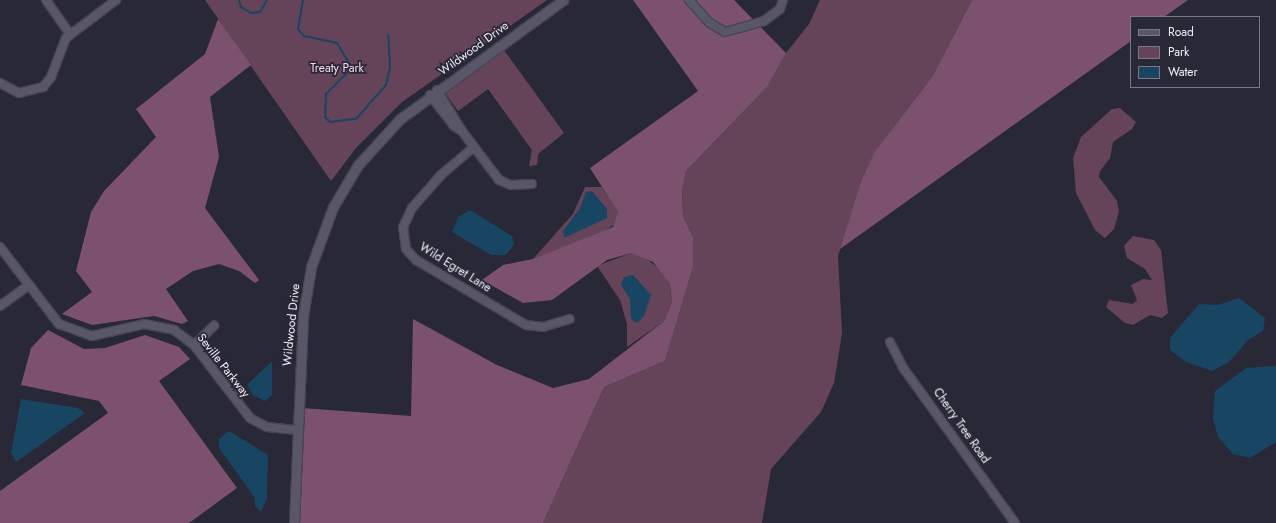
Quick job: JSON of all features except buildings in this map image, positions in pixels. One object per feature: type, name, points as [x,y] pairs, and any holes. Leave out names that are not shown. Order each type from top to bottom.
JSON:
[{"type":"street","points":[[46,0],[70,34]]},
{"type":"street","points":[[0,83],[19,93],[43,87],[51,77],[60,47],[70,34],[116,0]]},
{"type":"street","name":"Wildwood Drive","points":[[294,523],[302,316],[323,228],[345,186],[374,145],[433,93],[563,0]]},
{"type":"street","points":[[690,0],[710,23],[725,32],[764,21],[780,9],[783,0]]},
{"type":"street","points":[[433,93],[502,182],[532,184]]},
{"type":"street","name":"Wild Egret Lane","points":[[474,147],[441,175],[412,208],[402,227],[406,249],[416,260],[526,325],[543,328],[570,319]]},
{"type":"street","name":"Seville Parkway","points":[[0,247],[54,320],[77,333],[99,336],[151,324],[174,330],[194,345],[250,418],[267,427],[297,430]]},
{"type":"street","points":[[0,306],[28,286]]},
{"type":"street","points":[[194,345],[214,326]]},
{"type":"street","name":"Cherry Tree Road","points":[[890,342],[904,369],[1015,523]]},
{"type":"green space","name":"Treaty Park","points":[[205,0],[547,0],[402,102],[356,148],[331,181]]},
{"type":"green space","points":[[820,0],[972,0],[932,77],[875,151],[849,221],[838,256],[842,333],[834,383],[821,412],[771,469],[762,523],[543,523],[604,387],[665,361],[693,267],[693,237],[683,216],[682,190],[686,171],[768,86],[786,53],[809,24]]},
{"type":"green space","points":[[504,50],[564,133],[538,154],[537,165],[529,166],[532,150],[488,89],[458,111],[445,93]]},
{"type":"green space","points":[[1120,108],[1136,122],[1132,129],[1113,142],[1110,158],[1100,171],[1099,177],[1117,201],[1119,211],[1114,229],[1105,238],[1095,230],[1076,193],[1073,158],[1081,137],[1112,109]]},
{"type":"green space","points":[[585,187],[602,187],[618,212],[617,223],[591,239],[533,259],[573,214]]},
{"type":"green space","points":[[1133,236],[1154,240],[1161,250],[1168,313],[1162,318],[1150,315],[1133,325],[1125,323],[1106,307],[1109,300],[1133,304],[1137,300],[1131,285],[1143,279],[1152,280],[1145,269],[1127,258],[1124,246]]},
{"type":"green space","points":[[631,253],[643,256],[663,272],[670,284],[672,302],[664,321],[627,347],[627,324],[620,300],[597,266]]},
{"type":"shaded area","points":[[633,0],[734,0],[786,53],[768,86],[686,171],[682,190],[683,216],[693,237],[693,267],[665,361],[604,387],[543,523],[297,523],[302,408],[411,416],[413,319],[497,365],[553,388],[589,379],[664,321],[672,302],[670,284],[653,262],[631,253],[607,260],[552,300],[523,303],[482,280],[503,265],[533,259],[613,227],[618,212],[590,168],[698,91]]},
{"type":"shaded area","points":[[972,0],[1188,0],[1165,16],[1130,16],[1130,42],[840,249],[861,182],[875,151],[932,77]]},
{"type":"shaded area","points":[[218,19],[251,65],[210,97],[219,157],[205,208],[259,280],[255,283],[239,271],[219,264],[193,271],[166,289],[188,321],[182,324],[154,316],[92,325],[62,314],[92,292],[76,271],[91,212],[104,191],[156,137],[136,109],[205,54]]},
{"type":"shaded area","points":[[48,330],[84,349],[105,348],[145,335],[179,347],[190,359],[159,381],[237,488],[189,523],[0,523],[0,491],[108,413],[99,401],[21,385],[31,348]]},
{"type":"water","points":[[592,191],[607,209],[607,218],[564,238],[563,231],[580,208],[586,192]]},
{"type":"water","points":[[470,210],[512,236],[514,244],[506,255],[491,255],[452,232],[458,217]]},
{"type":"water","points":[[633,275],[651,295],[644,316],[637,323],[631,319],[630,299],[621,285],[624,277]]},
{"type":"water","points":[[1239,298],[1265,318],[1263,331],[1248,340],[1229,362],[1212,371],[1186,362],[1170,350],[1170,338],[1199,304],[1218,305]]},
{"type":"water","points":[[272,361],[272,395],[265,401],[253,395],[247,385]]},
{"type":"water","points":[[1276,366],[1276,442],[1250,458],[1233,454],[1218,437],[1213,419],[1215,391],[1246,368]]},
{"type":"water","points":[[21,399],[78,408],[85,413],[16,462],[11,453]]},
{"type":"water","points":[[229,431],[268,455],[267,499],[261,512],[255,506],[255,498],[219,448],[219,439]]},
{"type":"waterway","points":[[239,0],[241,7],[251,13],[260,12],[267,0]]},
{"type":"waterway","points":[[303,0],[298,29],[304,36],[337,43],[350,65],[349,71],[326,94],[325,117],[330,122],[356,119],[386,85],[390,68],[388,35]]}]
